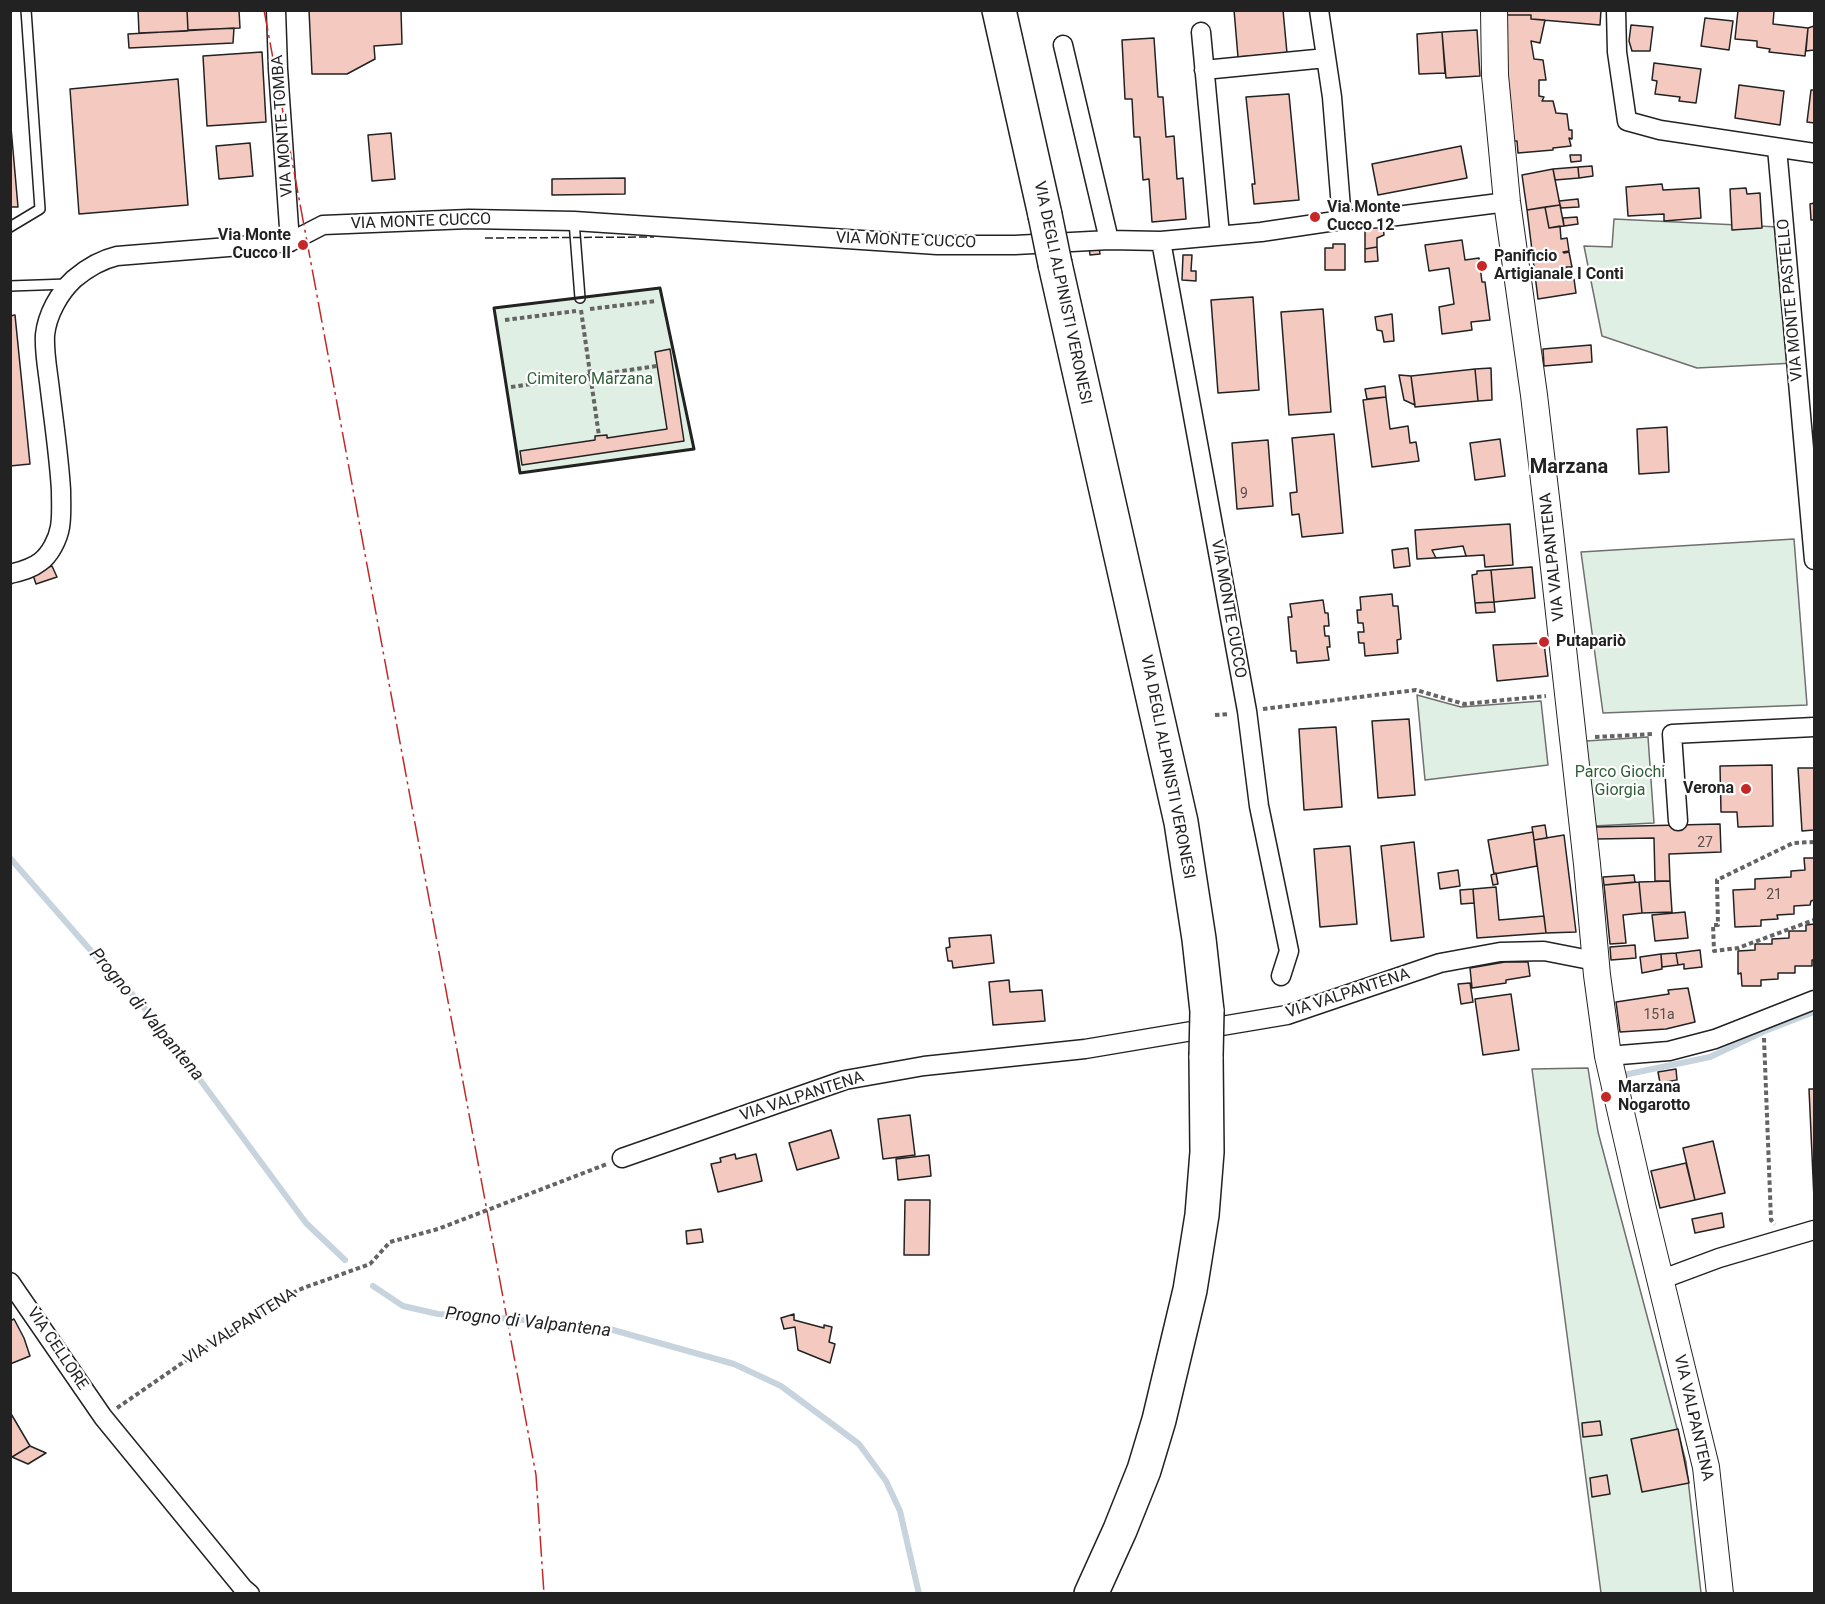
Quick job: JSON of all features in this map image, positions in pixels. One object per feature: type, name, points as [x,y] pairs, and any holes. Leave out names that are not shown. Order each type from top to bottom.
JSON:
[{"type":"highway","name":"VIA DEGLI ALPINISTI VERONESI","points":[[999,10],[1054,264],[1181,822],[1199,939],[1207,1011],[1207,1152],[1202,1215],[1190,1290],[1172,1370],[1144,1470],[1091,1593]]},
{"type":"street","name":"VIA MONTE TOMBA","points":[[276,10],[290,242]]},
{"type":"street","points":[[1319,10],[1332,97],[1341,220]]},
{"type":"street","name":"VIA VALPANTENA","points":[[1494,10],[1495,75],[1507,201],[1535,407],[1587,864],[1595,961],[1608,1056],[1660,1280],[1707,1467],[1720,1593]]},
{"type":"street","points":[[1616,10],[1617,52],[1627,121],[1660,130],[1815,153]]},
{"type":"street","points":[[1201,32],[1220,235]]},
{"type":"street","points":[[1063,45],[1109,240]]},
{"type":"street","points":[[1204,70],[1326,58]]},
{"type":"street","name":"VIA MONTE PASTELLO","points":[[1777,148],[1815,560]]},
{"type":"street","name":"VIA MONTE CUCCO","points":[[10,574],[31,568],[42,561],[60,530],[62,515],[60,477],[45,335],[49,320],[68,284],[87,268],[106,258],[290,242],[323,225],[469,219],[574,221],[937,245],[1015,245],[1109,240],[1161,241],[1261,232],[1341,220],[1380,218],[1507,201]]},
{"type":"street","name":"VIA MONTE CUCCO","points":[[1161,241],[1247,711],[1258,806],[1289,951],[1281,976]]},
{"type":"street","points":[[1678,821],[1672,734],[1815,727]]},
{"type":"street","name":"VIA VALPANTENA","points":[[622,1158],[845,1080],[924,1065],[1085,1049],[1287,1016],[1440,963],[1500,952],[1544,951],[1595,961]]},
{"type":"street","points":[[1608,1056],[1669,1051],[1715,1039],[1815,1000]]},
{"type":"street","points":[[1660,1280],[1719,1258],[1815,1230]]},
{"type":"street","name":"VIA CELLORE","points":[[10,1282],[103,1417],[243,1588],[250,1593]]},
{"type":"lane","points":[[10,227],[40,209],[26,10]]},
{"type":"lane","points":[[574,221],[580,298]]},
{"type":"lane","points":[[10,286],[68,284]]},
{"type":"path","points":[[580,298],[599,436]]},
{"type":"path","points":[[511,387],[657,366]]},
{"type":"path","points":[[1215,715],[1416,690],[1464,704],[1568,694]]},
{"type":"path","points":[[1573,738],[1672,734]]},
{"type":"path","points":[[1815,842],[1793,843],[1717,880],[1718,925],[1713,925],[1714,951],[1738,948],[1815,920]]},
{"type":"path","points":[[1767,1036],[1764,1038],[1772,1220],[1779,1229],[1781,1239]]},
{"type":"path","name":"VIA VALPANTENA","points":[[103,1417],[130,1401],[194,1355],[298,1290],[370,1264],[390,1242],[438,1229],[622,1158]]},
{"type":"green space","points":[[1614,219],[1779,227],[1795,363],[1697,368],[1602,336],[1584,246],[1612,247]]},
{"type":"green space","name":"Cimitero Marzana","points":[[660,288],[694,449],[520,473],[494,308]]},
{"type":"green space","points":[[1794,539],[1807,705],[1603,713],[1581,552]]},
{"type":"green space","points":[[1417,695],[1461,707],[1541,701],[1548,765],[1425,780]]},
{"type":"green space","name":"Parco Giochi Giorgia","points":[[1648,737],[1654,823],[1593,826],[1586,741]]},
{"type":"green space","points":[[1588,1068],[1598,1132],[1686,1462],[1701,1593],[1601,1593],[1532,1069]]},
{"type":"building","points":[[138,10],[187,10],[188,31],[139,33]]},
{"type":"building","points":[[187,10],[239,10],[240,28],[188,30]]},
{"type":"building","points":[[309,10],[401,10],[402,44],[374,46],[375,59],[347,74],[312,74]]},
{"type":"building","points":[[1234,10],[1283,10],[1287,53],[1238,57]]},
{"type":"building","points":[[1507,10],[1601,10],[1600,25],[1531,19],[1531,15],[1507,15]]},
{"type":"building","points":[[1738,10],[1774,11],[1773,24],[1808,28],[1805,56],[1769,52],[1770,49],[1757,47],[1757,41],[1735,39]]},
{"type":"building","points":[[1505,15],[1531,15],[1531,19],[1545,20],[1540,43],[1531,41],[1534,59],[1543,60],[1546,80],[1539,80],[1539,96],[1544,97],[1542,101],[1553,101],[1556,113],[1567,114],[1569,130],[1572,130],[1572,139],[1569,138],[1571,146],[1518,153],[1517,141],[1514,141],[1506,59]]},
{"type":"building","points":[[1705,18],[1733,21],[1729,50],[1701,46]]},
{"type":"building","points":[[1631,25],[1653,27],[1650,51],[1632,51],[1629,41]]},
{"type":"building","points":[[1814,26],[1814,50],[1806,51],[1808,28]]},
{"type":"building","points":[[234,28],[233,43],[129,48],[128,34]]},
{"type":"building","points":[[1477,30],[1480,76],[1446,78],[1442,32]]},
{"type":"building","points":[[1442,32],[1445,73],[1419,74],[1417,34]]},
{"type":"building","points":[[1154,38],[1158,97],[1163,97],[1166,137],[1174,136],[1177,179],[1183,178],[1186,219],[1152,222],[1149,179],[1143,180],[1140,137],[1134,137],[1132,99],[1125,99],[1122,40]]},
{"type":"building","points":[[262,52],[266,122],[207,126],[203,56]]},
{"type":"building","points":[[1654,63],[1701,69],[1696,103],[1679,101],[1680,97],[1655,94],[1657,81],[1652,80]]},
{"type":"building","points":[[178,79],[188,205],[79,214],[70,89]]},
{"type":"building","points":[[1739,85],[1784,91],[1780,125],[1735,118]]},
{"type":"building","points":[[1811,90],[1814,90],[1814,123],[1807,122]]},
{"type":"building","points":[[1289,94],[1299,200],[1254,204],[1252,184],[1255,184],[1246,97]]},
{"type":"building","points":[[10,116],[18,207],[10,207]]},
{"type":"building","points":[[391,133],[395,179],[372,181],[368,135]]},
{"type":"building","points":[[250,143],[253,176],[219,179],[216,146]]},
{"type":"building","points":[[1461,146],[1467,178],[1378,195],[1372,164]]},
{"type":"building","points":[[1570,155],[1581,155],[1581,161],[1571,162]]},
{"type":"building","points":[[1592,166],[1593,176],[1579,178],[1578,167]]},
{"type":"building","points":[[1578,167],[1579,178],[1555,180],[1553,169]]},
{"type":"building","points":[[1553,169],[1560,205],[1527,210],[1522,175]]},
{"type":"building","points":[[625,178],[625,194],[552,195],[552,179]]},
{"type":"building","points":[[1662,184],[1663,190],[1699,188],[1701,218],[1664,221],[1664,214],[1628,216],[1626,187]]},
{"type":"building","points":[[1746,188],[1747,194],[1760,193],[1762,228],[1732,230],[1730,189]]},
{"type":"building","points":[[1578,199],[1579,207],[1561,208],[1559,201]]},
{"type":"building","points":[[1814,203],[1814,220],[1811,220],[1810,204]]},
{"type":"building","points":[[1560,205],[1564,226],[1549,228],[1545,207]]},
{"type":"building","points":[[1545,207],[1549,228],[1560,226],[1561,239],[1567,238],[1569,251],[1563,252],[1569,252],[1572,267],[1566,267],[1567,280],[1574,279],[1576,293],[1538,299],[1527,210]]},
{"type":"building","points":[[1577,217],[1578,224],[1564,226],[1563,218]]},
{"type":"building","points":[[1383,226],[1384,235],[1377,238],[1377,247],[1365,249],[1365,229]]},
{"type":"building","points":[[1462,240],[1465,260],[1479,258],[1490,320],[1471,322],[1472,330],[1442,334],[1439,307],[1454,304],[1449,268],[1429,271],[1425,245]]},
{"type":"building","points":[[1333,244],[1345,244],[1345,270],[1325,270],[1325,248],[1333,248]]},
{"type":"building","points":[[1089,247],[1099,247],[1100,254],[1090,255]]},
{"type":"building","points":[[1377,247],[1378,261],[1365,262],[1365,249]]},
{"type":"building","points":[[1183,255],[1192,255],[1191,271],[1196,271],[1196,281],[1182,280]]},
{"type":"building","points":[[1253,297],[1259,390],[1218,393],[1211,300]]},
{"type":"building","points":[[1323,309],[1331,412],[1289,415],[1281,312]]},
{"type":"building","points":[[1392,314],[1394,341],[1384,342],[1382,331],[1377,330],[1375,317]]},
{"type":"building","points":[[15,315],[30,464],[10,466],[10,316]]},
{"type":"building","points":[[1591,345],[1592,362],[1544,366],[1543,349]]},
{"type":"building","points":[[670,349],[684,441],[522,465],[520,451],[595,440],[595,436],[607,435],[607,438],[667,429],[655,352]]},
{"type":"building","points":[[1491,368],[1492,400],[1478,401],[1475,369]]},
{"type":"building","points":[[1475,369],[1478,401],[1415,407],[1411,376]]},
{"type":"building","points":[[1399,375],[1411,376],[1415,405],[1404,400]]},
{"type":"building","points":[[1385,386],[1386,397],[1367,399],[1365,389]]},
{"type":"building","points":[[1386,397],[1390,429],[1408,426],[1410,443],[1416,442],[1419,461],[1372,467],[1363,400]]},
{"type":"building","points":[[1667,427],[1669,472],[1639,474],[1637,429]]},
{"type":"building","points":[[1334,434],[1343,533],[1302,537],[1299,514],[1292,515],[1290,493],[1297,492],[1292,438]]},
{"type":"building","points":[[1500,439],[1505,476],[1475,480],[1470,443]]},
{"type":"building","points":[[1268,440],[1273,506],[1237,509],[1232,443]]},
{"type":"building","points":[[1510,524],[1513,565],[1485,567],[1484,555],[1417,559],[1415,530]]},
{"type":"building","points":[[1463,546],[1466,556],[1436,558],[1432,550]]},
{"type":"building","points":[[1408,548],[1410,566],[1394,568],[1392,550]]},
{"type":"building","points":[[52,566],[57,577],[36,584],[32,572]]},
{"type":"building","points":[[1532,567],[1535,598],[1494,602],[1491,570]]},
{"type":"building","points":[[1491,570],[1494,602],[1475,603],[1472,575],[1477,574],[1477,571]]},
{"type":"building","points":[[1392,594],[1393,606],[1398,606],[1401,639],[1397,640],[1398,653],[1365,656],[1364,643],[1359,643],[1358,632],[1364,632],[1363,623],[1358,623],[1357,610],[1361,610],[1360,597]]},
{"type":"building","points":[[1323,600],[1325,613],[1328,613],[1329,626],[1324,626],[1325,636],[1329,636],[1330,647],[1327,647],[1329,660],[1297,663],[1296,651],[1291,651],[1288,617],[1292,617],[1290,604]]},
{"type":"building","points":[[1494,602],[1495,612],[1476,613],[1475,603]]},
{"type":"building","points":[[1544,643],[1548,676],[1497,681],[1493,645]]},
{"type":"building","points":[[1409,719],[1415,795],[1378,798],[1372,721]]},
{"type":"building","points":[[1336,727],[1342,807],[1304,810],[1299,729]]},
{"type":"building","name":"Verona","points":[[1772,765],[1773,826],[1738,827],[1737,812],[1721,812],[1720,766]]},
{"type":"building","points":[[1798,768],[1814,768],[1814,830],[1802,831]]},
{"type":"building","points":[[1720,824],[1721,852],[1669,854],[1670,881],[1655,881],[1654,838],[1597,839],[1595,827]]},
{"type":"building","points":[[1545,825],[1547,838],[1534,840],[1532,827]]},
{"type":"building","points":[[1533,832],[1537,866],[1494,874],[1488,840]]},
{"type":"building","points":[[1564,835],[1576,932],[1546,933],[1534,840]]},
{"type":"building","points":[[1414,842],[1424,937],[1391,941],[1381,846]]},
{"type":"building","points":[[1350,846],[1357,924],[1320,927],[1314,849]]},
{"type":"building","points":[[1804,858],[1814,858],[1814,900],[1810,905],[1794,906],[1794,914],[1777,915],[1778,919],[1761,920],[1761,926],[1735,927],[1733,890],[1755,889],[1755,879],[1791,877],[1791,871],[1805,870]]},
{"type":"building","points":[[1458,870],[1460,886],[1440,889],[1438,873]]},
{"type":"building","points":[[1496,873],[1498,884],[1493,885],[1491,875]]},
{"type":"building","points":[[1634,875],[1635,882],[1604,885],[1603,877]]},
{"type":"building","points":[[1670,881],[1672,912],[1642,913],[1639,882]]},
{"type":"building","points":[[1639,882],[1642,913],[1623,915],[1626,943],[1610,944],[1604,885]]},
{"type":"building","points":[[1496,887],[1499,920],[1544,916],[1546,933],[1477,938],[1473,889]]},
{"type":"building","points":[[1473,889],[1474,903],[1461,904],[1460,890]]},
{"type":"building","points":[[1685,912],[1688,938],[1655,941],[1652,915]]},
{"type":"building","points":[[1814,924],[1812,966],[1795,966],[1795,973],[1778,973],[1778,979],[1761,980],[1761,986],[1742,986],[1741,973],[1738,974],[1738,951],[1755,950],[1755,944],[1772,944],[1772,939],[1789,938],[1789,931],[1806,931],[1806,925]]},
{"type":"building","points":[[991,935],[994,963],[953,968],[952,961],[948,961],[946,948],[950,947],[949,938]]},
{"type":"building","points":[[1635,945],[1636,958],[1611,960],[1610,947]]},
{"type":"building","points":[[1700,950],[1702,967],[1684,969],[1684,964],[1678,965],[1676,953]]},
{"type":"building","points":[[1676,953],[1678,965],[1662,967],[1661,954]]},
{"type":"building","points":[[1661,954],[1662,969],[1642,973],[1640,957]]},
{"type":"building","points":[[1505,962],[1528,962],[1530,976],[1506,980],[1506,983],[1472,988],[1470,968]]},
{"type":"building","points":[[1009,980],[1010,992],[1042,990],[1045,1021],[993,1025],[989,982]]},
{"type":"building","points":[[1470,983],[1473,1002],[1461,1004],[1458,984]]},
{"type":"building","points":[[1688,988],[1695,1022],[1666,1029],[1620,1032],[1616,1002],[1669,994],[1668,990]]},
{"type":"building","points":[[1511,994],[1519,1050],[1483,1055],[1475,999]]},
{"type":"building","points":[[1676,1069],[1677,1080],[1660,1083],[1658,1072]]},
{"type":"building","points":[[1809,1089],[1814,1089],[1814,1199]]},
{"type":"building","points":[[910,1115],[915,1155],[883,1159],[878,1119]]},
{"type":"building","points":[[831,1130],[839,1158],[797,1170],[789,1143]]},
{"type":"building","points":[[1713,1141],[1725,1193],[1695,1200],[1683,1148]]},
{"type":"building","points":[[735,1154],[736,1159],[756,1154],[762,1181],[718,1192],[711,1164],[721,1162],[720,1158]]},
{"type":"building","points":[[929,1155],[931,1176],[898,1180],[896,1159]]},
{"type":"building","points":[[1686,1163],[1695,1200],[1660,1208],[1651,1171]]},
{"type":"building","points":[[905,1200],[930,1200],[929,1255],[904,1255]]},
{"type":"building","points":[[1722,1213],[1724,1227],[1695,1233],[1692,1219]]},
{"type":"building","points":[[701,1229],[703,1242],[687,1244],[686,1231]]},
{"type":"building","points":[[794,1314],[794,1320],[824,1328],[824,1325],[832,1327],[829,1342],[835,1344],[830,1363],[798,1350],[795,1327],[784,1329],[781,1318]]},
{"type":"building","points":[[14,1319],[30,1356],[10,1364],[10,1321]]},
{"type":"building","points":[[10,1412],[30,1446],[12,1457],[10,1455]]},
{"type":"building","points":[[1600,1421],[1602,1435],[1583,1437],[1582,1423]]},
{"type":"building","points":[[1678,1429],[1689,1483],[1642,1492],[1631,1439]]},
{"type":"building","points":[[30,1446],[46,1453],[28,1464],[12,1457]]},
{"type":"building","points":[[1607,1475],[1610,1494],[1592,1497],[1590,1478]]},
{"type":"waterway","name":"Progno di Valpantena","points":[[10,858],[161,1027],[306,1223],[345,1260]]},
{"type":"waterway","points":[[1619,1076],[1710,1057],[1765,1031],[1814,1012]]},
{"type":"waterway","name":"Progno di Valpantena","points":[[373,1286],[403,1306],[438,1314],[606,1328],[734,1364],[781,1386],[859,1444],[886,1481],[900,1511],[919,1594]]},
{"type":"fence","points":[[485,238],[654,237]]},
{"type":"wall","points":[[660,288],[694,449],[520,473],[494,308],[660,288]]},
{"type":"power","points":[[264,10],[536,1475],[544,1594]]},
{"type":"place","name":"Via Monte Cucco 12","points":[[1315,217]]},
{"type":"place","name":"Via Monte Cucco II","points":[[303,245]]},
{"type":"place","name":"Panificio Artigianale I Conti","points":[[1482,266]]},
{"type":"place","name":"Putapariò","points":[[1544,642]]},
{"type":"place","name":"Verona","points":[[1746,789]]},
{"type":"place","name":"Marzana Nogarotto","points":[[1606,1097]]},
{"type":"district","name":"Marzana","points":[[1569,468]]}]
